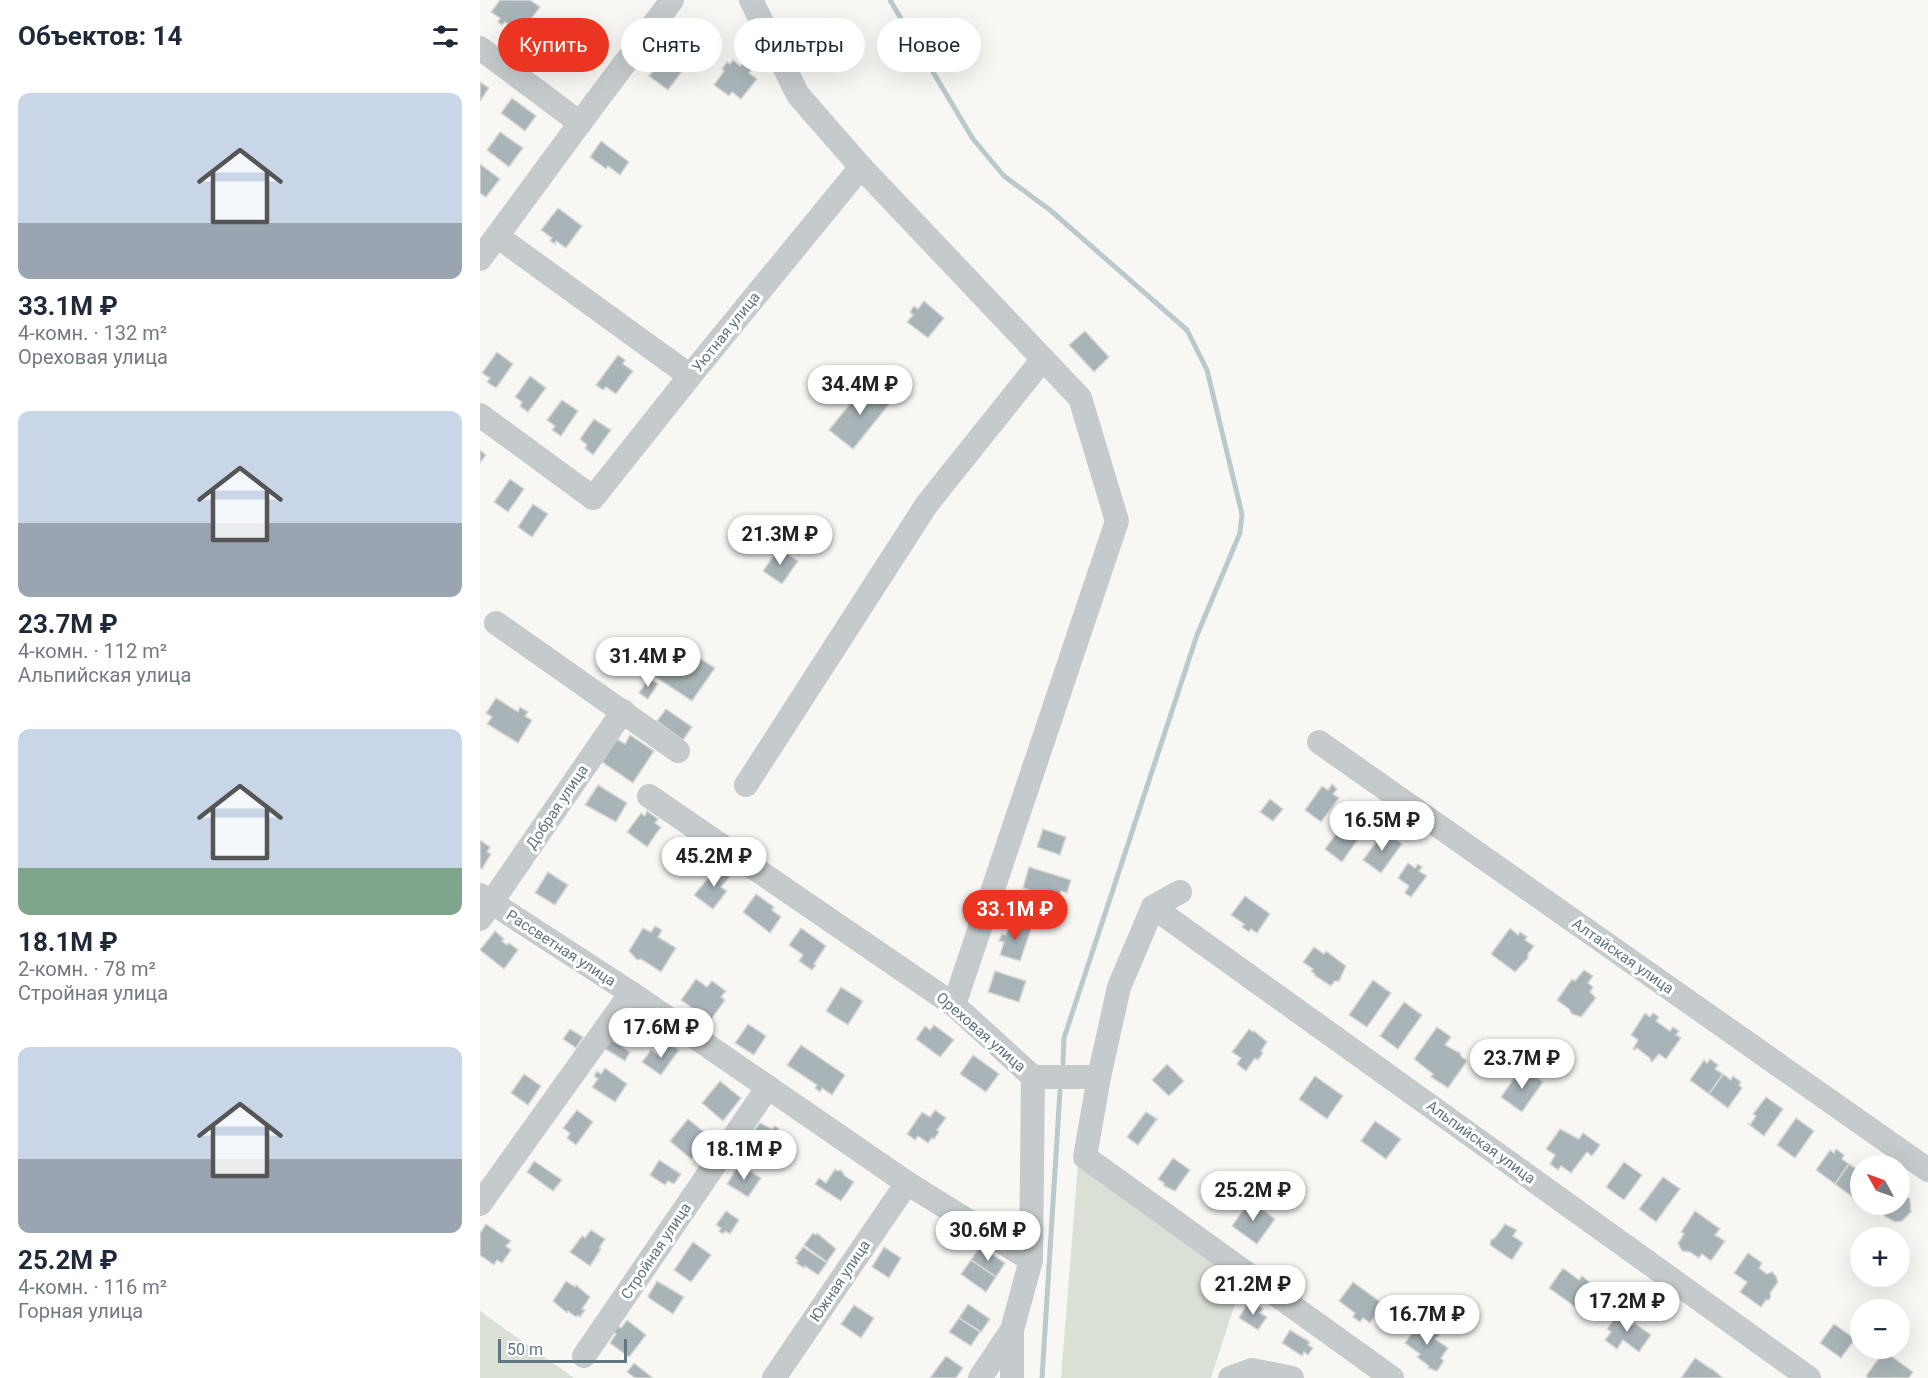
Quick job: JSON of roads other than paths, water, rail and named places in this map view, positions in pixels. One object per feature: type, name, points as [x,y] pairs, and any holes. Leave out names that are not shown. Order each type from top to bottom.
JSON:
[{"type":"street","points":[[480,259],[672,0]]},
{"type":"street","points":[[751,0],[798,95],[861,167],[1080,398],[1116,521],[954,1005]]},
{"type":"street","points":[[480,48],[580,123]]},
{"type":"street","name":"Уютная улица","points":[[480,415],[593,498],[861,167]]},
{"type":"street","points":[[497,236],[690,376]]},
{"type":"street","points":[[746,785],[927,504],[1043,359]]},
{"type":"street","points":[[496,623],[678,751]]},
{"type":"street","name":"Добрая улица","points":[[484,906],[623,711]]},
{"type":"street","name":"Алтайская улица","points":[[1319,742],[1928,1170]]},
{"type":"street","name":"Ореховая улица","points":[[649,796],[954,1005],[1033,1077],[1031,1260],[1012,1330],[1012,1378]]},
{"type":"street","points":[[1180,892],[1153,907],[1119,987],[1099,1077],[1085,1157],[1392,1378]]},
{"type":"street","name":"Рассветная улица","points":[[484,906],[631,993],[907,1183],[1031,1260]]},
{"type":"street","name":"Альпийская улица","points":[[1153,907],[1809,1378]]},
{"type":"street","points":[[480,1204],[631,993]]},
{"type":"street","points":[[1033,1077],[1099,1077]]},
{"type":"street","name":"Стройная улица","points":[[584,1356],[768,1087]]},
{"type":"street","name":"Южная улица","points":[[774,1378],[907,1183]]},
{"type":"street","points":[[980,1378],[1012,1330]]},
{"type":"street","points":[[1230,1378],[1252,1370],[1292,1378]]},
{"type":"waterway","points":[[890,0],[973,139],[1004,176],[1050,210],[1187,330],[1207,370],[1242,514],[1240,533],[1197,635],[1064,1038],[1063,1063]]},
{"type":"waterway","points":[[1042,1378],[1060,1091]]}]
